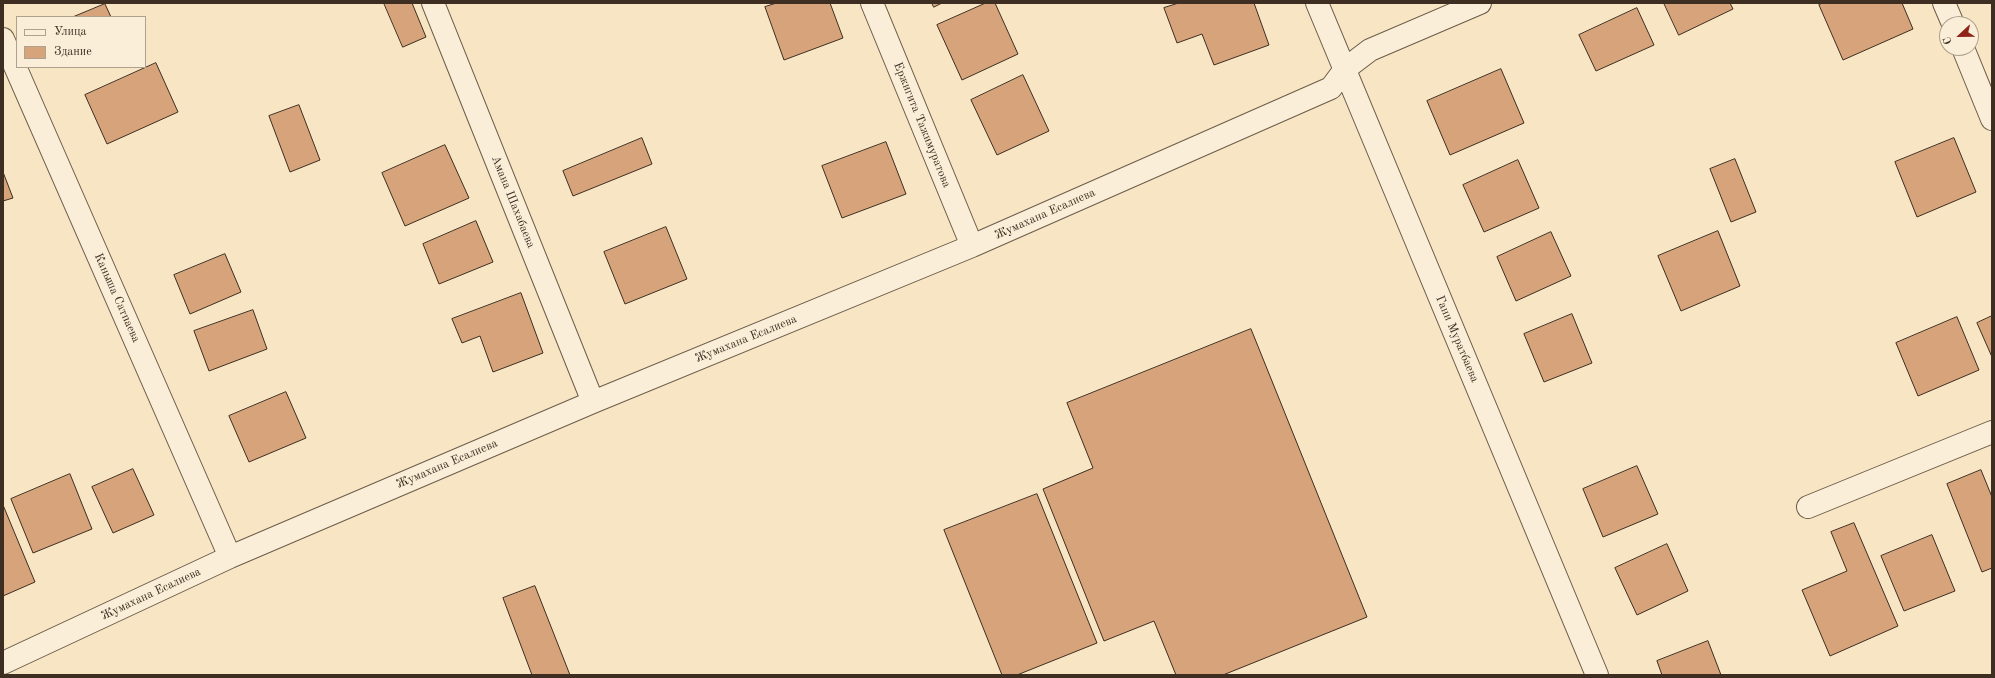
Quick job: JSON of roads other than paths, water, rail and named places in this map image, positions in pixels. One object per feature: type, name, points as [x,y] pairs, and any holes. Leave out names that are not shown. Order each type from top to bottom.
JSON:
[{"type":"street","name":"Амана Шахабаева","points":[[433,3],[593,402]]},
{"type":"street","name":"Ержигита Тажимуратова","points":[[872,3],[972,246]]},
{"type":"street","name":"Гани Муратбаева","points":[[1317,3],[1597,675]]},
{"type":"street","name":"Жумахана Есалиева","points":[[3,663],[230,557],[593,402],[972,246],[1331,88],[1345,69],[1370,50],[1480,3]]},
{"type":"street","points":[[1944,3],[1950,16]]},
{"type":"street","name":"Каныша Сатпаева","points":[[3,39],[230,557]]},
{"type":"street","points":[[1966,56],[1992,119]]},
{"type":"street","points":[[1808,507],[1992,432]]}]
